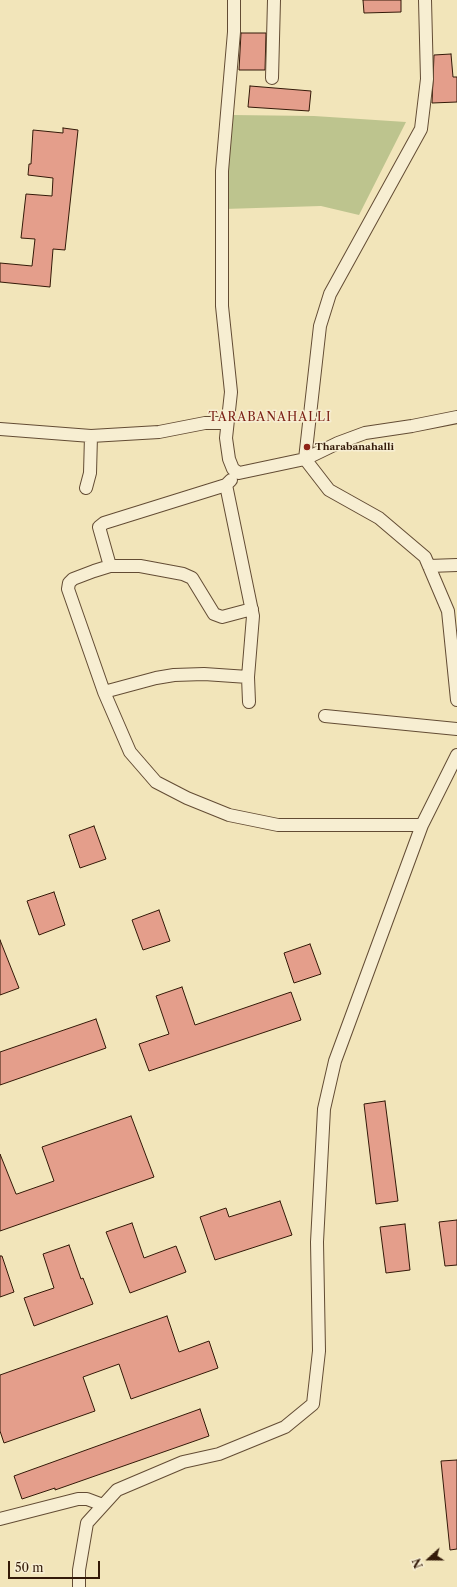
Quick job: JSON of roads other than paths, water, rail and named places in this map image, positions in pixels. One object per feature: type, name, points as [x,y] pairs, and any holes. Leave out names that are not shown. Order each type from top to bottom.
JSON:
[{"type":"street","points":[[234,0],[234,32],[222,171],[222,306],[230,392],[226,438],[229,459],[233,468],[239,473]]},
{"type":"street","points":[[272,78],[274,0]]},
{"type":"street","points":[[425,0],[428,79],[421,129],[330,294],[320,326],[305,460],[329,490],[379,518],[426,557],[448,611],[457,700]]},
{"type":"street","points":[[110,566],[99,527],[104,523],[226,485],[239,473],[305,460],[338,443],[365,433],[457,417]]},
{"type":"street","points":[[0,429],[91,436],[159,432],[205,423],[227,423]]},
{"type":"street","points":[[86,488],[90,467],[91,436]]},
{"type":"street","points":[[226,485],[253,616],[248,677],[249,702]]},
{"type":"street","points":[[429,566],[457,565]]},
{"type":"street","points":[[252,609],[222,617],[214,614],[192,578],[183,574],[140,566],[110,566],[79,576],[69,583],[68,589],[104,692],[130,752],[156,782],[187,798],[229,815],[278,825],[422,825]]},
{"type":"street","points":[[104,692],[156,678],[174,675],[204,674],[248,677]]},
{"type":"street","points":[[325,716],[457,729]]},
{"type":"street","points":[[79,1587],[79,1570],[87,1522],[117,1490],[183,1462],[219,1454],[285,1427],[313,1404],[319,1352],[317,1242],[324,1109],[335,1061],[422,825],[457,755]]},
{"type":"street","points":[[0,1520],[78,1499],[87,1499],[103,1505]]},
{"type":"place","name":"Tharabanahalli","points":[[307,447]]},
{"type":"district","name":"TARABANAHALLI","points":[[270,418]]}]
